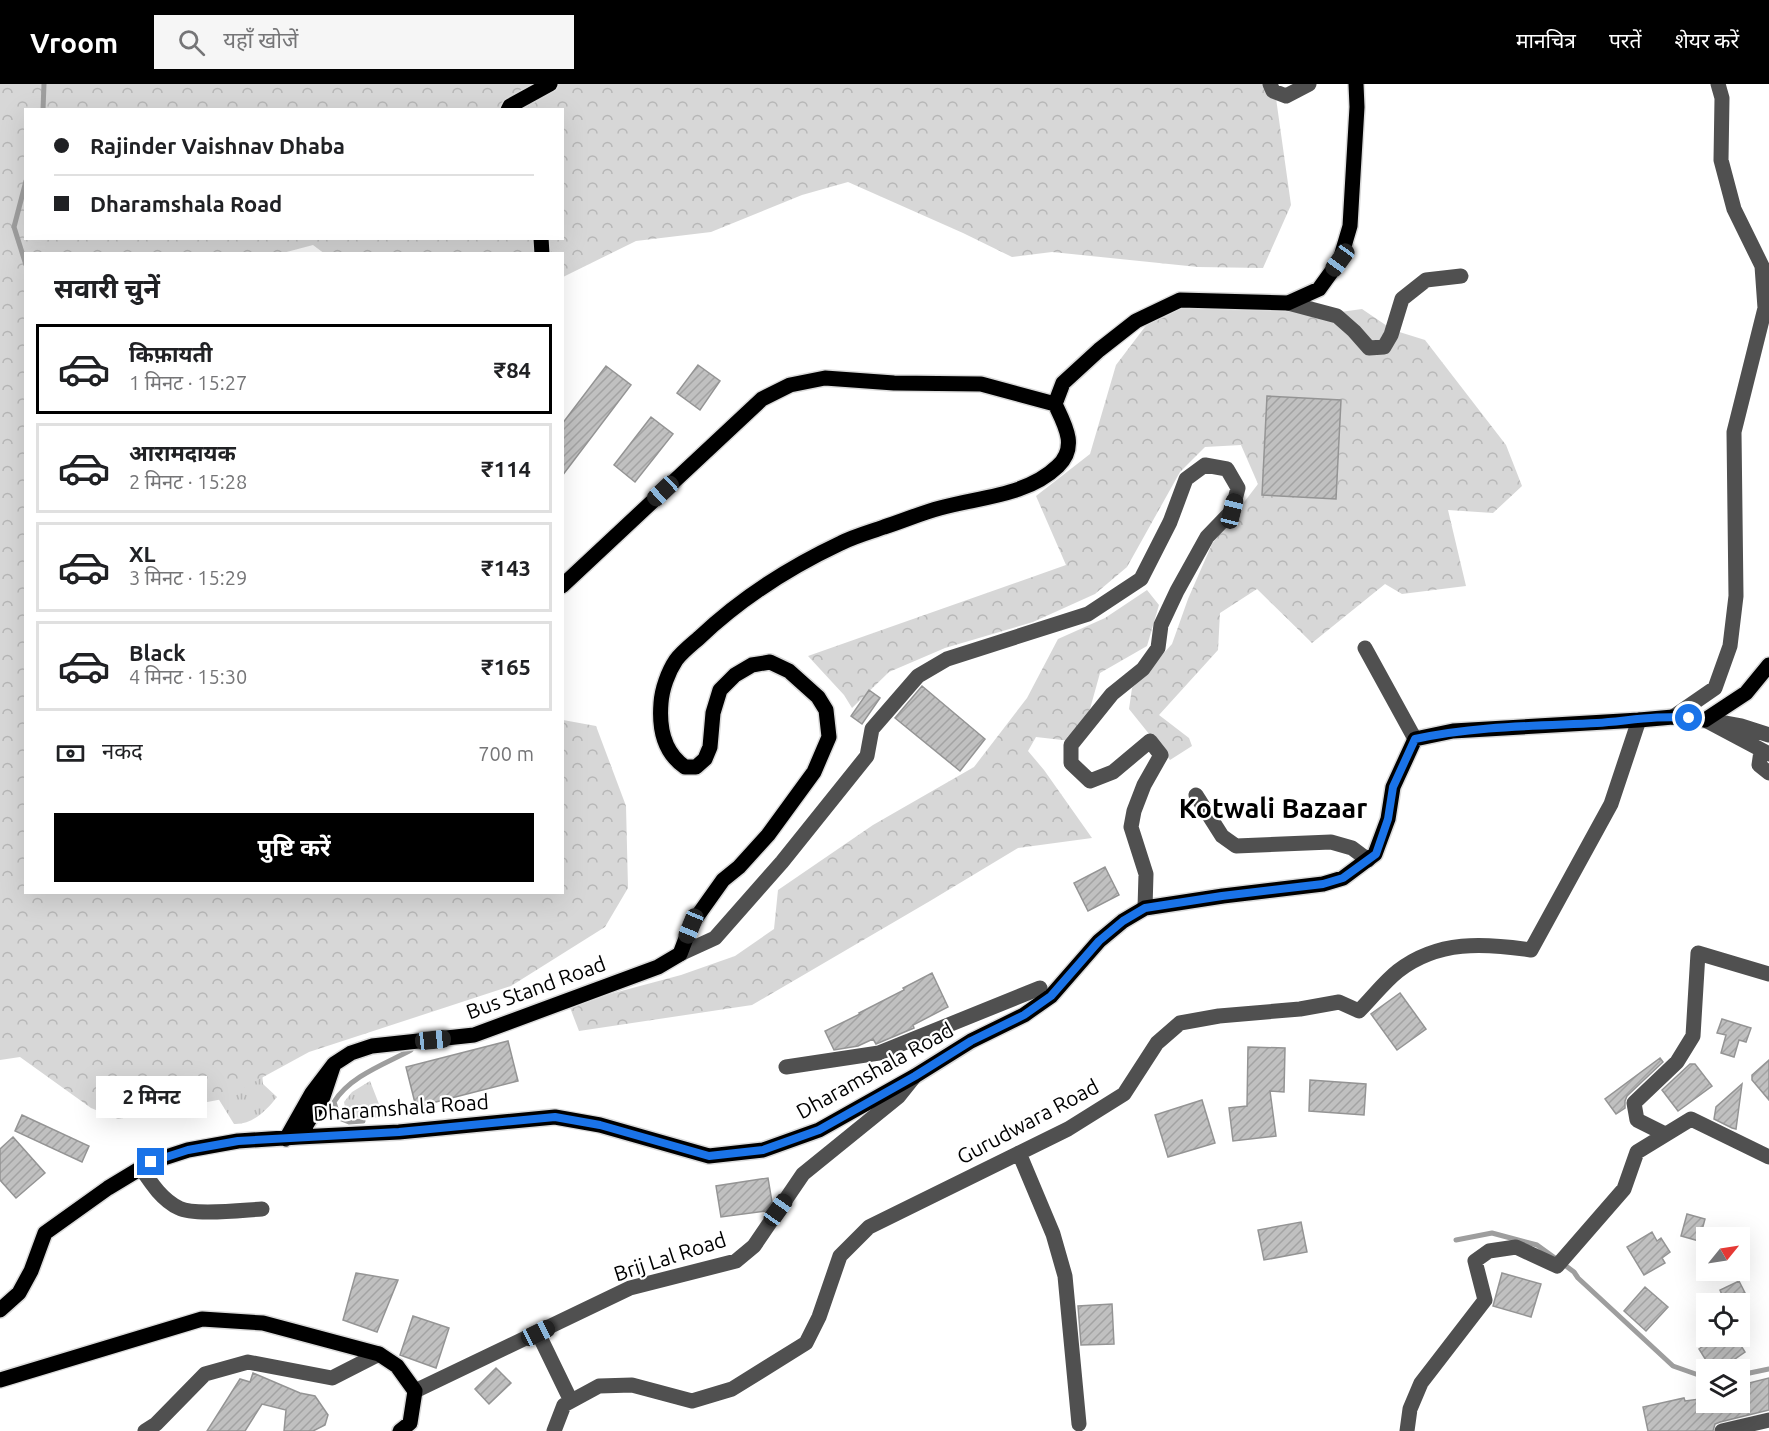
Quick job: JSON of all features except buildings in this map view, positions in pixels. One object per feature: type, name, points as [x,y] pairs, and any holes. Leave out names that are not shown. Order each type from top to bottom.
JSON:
[{"type":"main road","points":[[509,108],[550,84]]},
{"type":"main road","points":[[1055,404],[1064,383],[1099,350],[1136,321],[1180,300],[1288,303],[1319,289],[1340,260],[1350,226],[1357,107],[1356,84]]},
{"type":"main road","points":[[564,584],[754,406],[762,399],[790,385],[825,378],[894,383],[981,384],[1055,404],[1068,430],[1069,449],[1059,465],[1039,480],[1007,493],[940,508],[843,542],[761,587],[719,620],[676,659],[661,700],[660,722],[664,741],[670,754],[685,767],[696,767],[707,754],[712,736],[713,713],[720,690],[735,675],[762,662],[770,662],[789,671],[818,697],[826,710],[829,737],[814,772],[768,835],[739,867],[723,880],[691,926],[680,954]]},
{"type":"main road","points":[[1145,908],[1323,884],[1343,878],[1376,854],[1388,819],[1393,787],[1415,739],[1452,731],[1673,717],[1705,720],[1746,693],[1769,665]]},
{"type":"main road","name":"Dharamshala Road","points":[[0,1310],[19,1293],[31,1271],[45,1233],[84,1204],[151,1162],[188,1150],[238,1141],[399,1132],[555,1117],[600,1125],[709,1156],[763,1150],[819,1130],[915,1076],[971,1041],[1024,1015],[1051,996],[1099,941],[1123,921],[1145,908]]},
{"type":"main road","name":"Bus Stand Road","points":[[292,1138],[312,1093],[334,1065],[351,1053],[372,1046],[474,1035],[658,967],[680,954]]},
{"type":"main road","points":[[0,1380],[202,1318],[263,1323],[379,1354],[397,1366],[415,1391],[410,1423],[400,1431]]},
{"type":"street","points":[[1270,84],[1273,91],[1287,96],[1309,84]]},
{"type":"street","points":[[1673,717],[1715,688],[1730,646],[1736,596],[1734,432],[1765,308],[1766,269],[1762,266],[1734,209],[1721,160],[1722,98],[1719,84]]},
{"type":"street","points":[[1288,303],[1337,316],[1369,348],[1384,347],[1392,335],[1402,299],[1426,280],[1461,276]]},
{"type":"street","points":[[680,954],[716,938],[782,862],[867,756],[872,729],[918,676],[946,659],[1088,614],[1141,579],[1170,522],[1186,479],[1205,465],[1227,469],[1238,488],[1232,511],[1207,537],[1182,582],[1161,625],[1158,648],[1143,669],[1112,694],[1071,745],[1071,763],[1090,781],[1113,772],[1150,741],[1161,755],[1144,785],[1134,810],[1131,827],[1146,874],[1145,908]]},
{"type":"street","points":[[1365,648],[1415,739]]},
{"type":"street","name":"Gurudwara Road","points":[[571,1401],[599,1386],[632,1385],[692,1401],[732,1389],[806,1343],[819,1317],[840,1256],[869,1227],[1068,1129],[1124,1094],[1157,1043],[1180,1023],[1219,1016],[1300,1009],[1339,1002],[1359,1011],[1397,972],[1422,955],[1459,946],[1475,945],[1531,950],[1611,804],[1640,720]]},
{"type":"street","points":[[1705,720],[1741,726],[1769,735]]},
{"type":"street","points":[[1705,720],[1763,752],[1761,751],[1759,765],[1769,773]]},
{"type":"street","points":[[1196,795],[1222,836],[1236,846],[1331,842],[1352,848],[1368,860]]},
{"type":"street","points":[[1665,1134],[1637,1120],[1634,1103],[1677,1062],[1693,1036],[1698,953],[1769,974]]},
{"type":"street","points":[[786,1067],[879,1053],[1040,988]]},
{"type":"street","name":"Brij Lal Road","points":[[415,1391],[630,1288],[736,1260],[754,1246],[803,1174],[898,1097],[915,1076]]},
{"type":"street","points":[[1407,1431],[1410,1409],[1421,1383],[1485,1300],[1475,1261],[1489,1251],[1516,1247],[1557,1266],[1624,1189],[1637,1152],[1691,1119],[1769,1157]]},
{"type":"street","points":[[1018,1153],[1053,1234],[1065,1276],[1079,1424]]},
{"type":"street","points":[[141,1168],[158,1192],[179,1208],[195,1213],[262,1209]]},
{"type":"street","points":[[538,1333],[571,1401],[564,1405],[554,1431]]},
{"type":"street","points":[[145,1431],[156,1424],[205,1374],[248,1362],[332,1378],[379,1354]]},
{"type":"street","points":[[1722,1431],[1769,1420]]},
{"type":"green space","points":[[0,84],[1274,84],[1291,205],[1263,268],[1198,267],[1052,252],[1012,257],[848,182],[802,195],[711,232],[636,241],[564,277],[564,252],[322,252],[313,245],[287,252],[24,252],[24,894],[564,894],[564,720],[596,726],[626,806],[628,888],[605,927],[511,986],[309,1052],[223,1099],[118,1119],[91,1108],[20,1057],[0,1060]]},
{"type":"green space","points":[[1204,298],[1319,315],[1362,309],[1393,330],[1425,340],[1506,445],[1522,486],[1493,513],[1448,510],[1466,586],[1402,594],[1385,584],[1312,643],[1257,589],[1220,613],[1218,650],[1159,715],[1189,738],[1192,746],[1170,760],[1129,709],[1132,688],[1172,644],[1188,599],[1212,544],[1258,484],[1241,445],[1205,447],[1180,472],[1127,567],[1095,594],[1033,622],[945,648],[889,672],[852,708],[844,695],[808,656],[1066,565],[1036,496],[1090,454],[1116,365],[1154,315]]},
{"type":"green space","points":[[1147,590],[1159,605],[1147,646],[1100,673],[1090,709],[1071,741],[1036,737],[1028,751],[1092,838],[1018,848],[752,1005],[579,1031],[569,1005],[681,975],[735,956],[774,929],[778,890],[873,825],[974,767],[1027,698],[1058,639],[1105,618]]},
{"type":"green space","points":[[261,1059],[263,1084],[277,1097],[253,1120],[234,1124],[208,1082]]},
{"type":"green space","points":[[370,1081],[384,1117],[359,1118],[346,1109],[344,1102],[352,1092]]},
{"type":"waterway","points":[[43,108],[44,84]]},
{"type":"waterway","points":[[24,189],[14,227],[24,259]]},
{"type":"waterway","points":[[363,1121],[349,1122],[339,1118],[334,1102],[349,1085],[359,1078],[411,1050]]},
{"type":"waterway","points":[[1456,1240],[1492,1233],[1537,1245],[1555,1258]]},
{"type":"waterway","points":[[1562,1263],[1673,1366],[1696,1374]]},
{"type":"waterway","points":[[1750,1373],[1769,1369]]},
{"type":"district","name":"Kotwali Bazaar","points":[[1273,809]]},
{"type":"route","points":[[151,1162],[188,1150],[238,1141],[399,1132],[555,1117],[600,1125],[709,1156],[763,1150],[819,1130],[915,1076],[971,1041],[1024,1015],[1051,996],[1099,941],[1123,921],[1145,908],[1222,896],[1291,889],[1343,878],[1376,854],[1388,819],[1393,787],[1415,739],[1452,731],[1673,717],[1689,718]]}]
